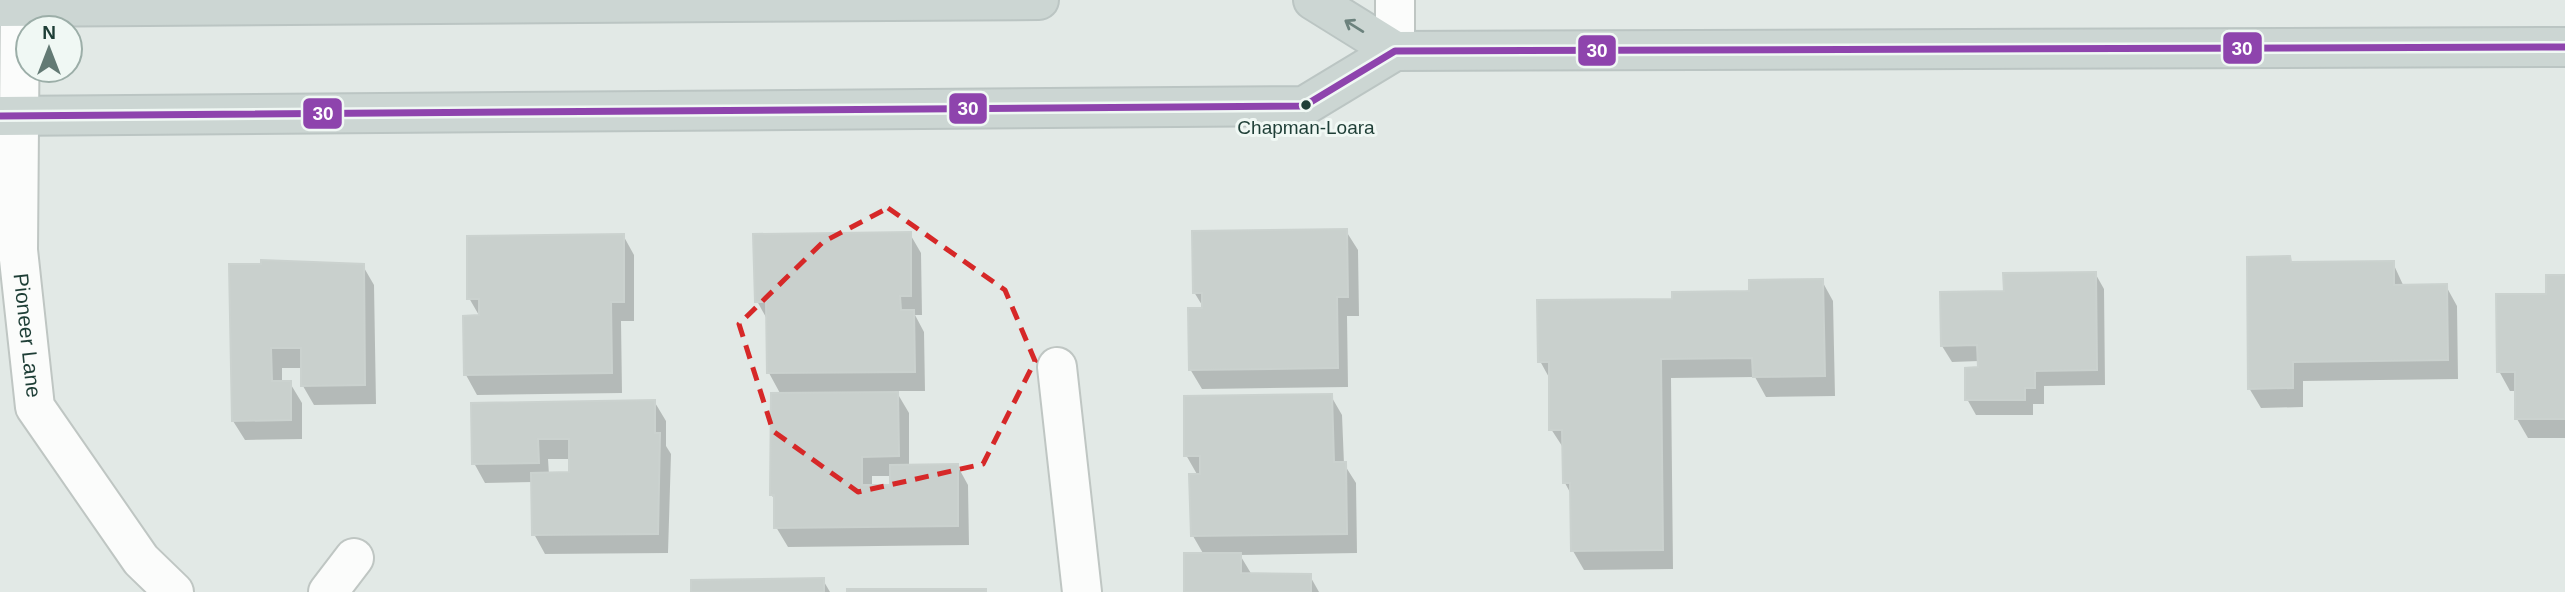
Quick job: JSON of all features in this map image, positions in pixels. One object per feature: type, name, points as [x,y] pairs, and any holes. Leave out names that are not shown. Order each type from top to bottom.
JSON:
[{"type":"main road","points":[[13,4],[1039,0]]},
{"type":"main road","points":[[1313,0],[1395,51]]},
{"type":"main road","points":[[11,116],[1304,106],[1395,51],[2565,47]]},
{"type":"street","points":[[1395,0],[1395,51]]},
{"type":"street","name":"Pioneer Lane","points":[[13,4],[11,116],[18,250],[35,407],[141,560],[174,592]]},
{"type":"street","points":[[1057,367],[1082,592]]},
{"type":"street","points":[[328,592],[354,558]]},
{"type":"highlighted area","points":[[888,208],[1005,290],[1035,361],[983,464],[858,492],[773,431],[739,324],[823,242]]},
{"type":"building","points":[[1347,229],[1348,297],[1337,297],[1338,368],[1189,370],[1188,308],[1202,308],[1202,293],[1193,293],[1192,231]]},
{"type":"building","points":[[911,232],[911,296],[900,296],[901,310],[914,310],[915,372],[767,373],[766,302],[755,302],[753,234]]},
{"type":"building","points":[[624,234],[624,302],[611,302],[612,373],[464,375],[463,316],[479,315],[479,299],[467,299],[467,236]]},
{"type":"building","points":[[2290,256],[2291,262],[2394,261],[2394,285],[2447,284],[2448,360],[2293,362],[2293,388],[2248,389],[2247,257]]},
{"type":"building","points":[[261,260],[364,264],[365,385],[301,386],[301,348],[271,348],[272,381],[291,381],[291,420],[232,421],[229,264],[261,264]]},
{"type":"building","points":[[2096,272],[2097,370],[2035,371],[2035,388],[2025,388],[2025,400],[1965,400],[1965,368],[1978,367],[1977,345],[1941,346],[1940,292],[2004,291],[2003,273]]},
{"type":"building","points":[[2546,275],[2565,275],[2565,419],[2515,419],[2515,372],[2497,372],[2496,294],[2546,294]]},
{"type":"building","points":[[1823,279],[1825,376],[1753,377],[1752,358],[1661,359],[1663,550],[1571,551],[1570,483],[1563,483],[1562,430],[1549,430],[1549,362],[1538,362],[1537,300],[1672,299],[1672,292],[1749,291],[1749,280]]},
{"type":"building","points":[[898,392],[899,456],[862,457],[862,485],[890,485],[890,465],[958,464],[958,526],[774,528],[774,495],[770,495],[771,393]]},
{"type":"building","points":[[1332,394],[1334,462],[1346,462],[1347,534],[1191,536],[1189,474],[1200,474],[1200,456],[1184,456],[1184,396]]},
{"type":"building","points":[[655,400],[655,433],[660,433],[658,534],[532,535],[531,473],[569,472],[569,439],[538,439],[539,463],[472,464],[471,403]]},
{"type":"building","points":[[1184,553],[1241,553],[1241,573],[1311,574],[1311,592],[1184,592]]},
{"type":"building","points":[[824,578],[824,592],[691,592],[691,580]]},
{"type":"building","points":[[847,589],[986,589],[986,592],[847,592]]},
{"type":"transit line","name":"30","points":[[0,116],[1304,106],[1395,51],[2565,47]]},
{"type":"place","name":"Chapman-Loara","points":[[1306,105]]}]
